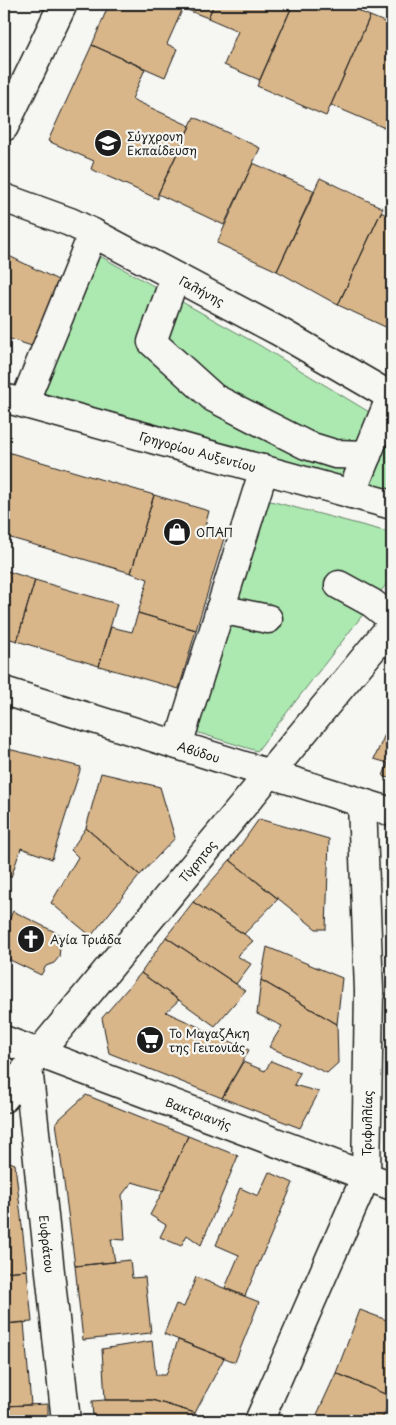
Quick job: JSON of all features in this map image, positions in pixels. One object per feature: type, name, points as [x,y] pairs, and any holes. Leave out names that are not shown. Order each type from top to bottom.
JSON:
[{"type":"street","points":[[4,127],[63,4]]},
{"type":"street","name":"Γαλήνης","points":[[4,198],[70,222],[93,233],[280,332],[392,396]]},
{"type":"street","points":[[14,401],[93,233]]},
{"type":"street","points":[[175,277],[152,342],[214,398],[306,445],[334,454],[367,454]]},
{"type":"street","points":[[351,494],[392,396]]},
{"type":"street","name":"Γρηγορίου Αυξεντίου","points":[[14,401],[392,505]]},
{"type":"street","points":[[178,745],[264,469]]},
{"type":"street","points":[[339,585],[372,603],[392,619]]},
{"type":"street","points":[[220,609],[268,619]]},
{"type":"street","name":"Τίγρητος","points":[[4,1098],[33,1060],[392,625]]},
{"type":"street","name":"Αβύδου","points":[[4,691],[392,812]]},
{"type":"street","name":"Τριφυλλίας","points":[[259,1421],[366,1176],[369,991],[362,803]]},
{"type":"street","name":"Βακτριανής","points":[[4,1040],[33,1060],[392,1186]]},
{"type":"street","name":"Ευφράτου","points":[[33,1060],[66,1421]]},
{"type":"green space","points":[[91,251],[259,345],[392,426],[392,493],[35,392]]},
{"type":"green space","points":[[255,497],[392,533],[392,577],[257,751],[183,728]]},
{"type":"building","points":[[109,4],[172,4],[183,8],[167,44],[177,49],[165,77],[92,45]]},
{"type":"building","points":[[172,4],[214,4],[208,18]]},
{"type":"building","points":[[214,4],[293,4],[260,80],[224,65],[238,31],[208,18]]},
{"type":"building","points":[[293,4],[343,4],[370,16],[326,116],[257,86]]},
{"type":"building","points":[[370,16],[392,25],[392,131],[331,105]]},
{"type":"building","points":[[92,45],[145,69],[132,99],[190,126],[158,194],[158,199],[91,169],[94,161],[48,141]]},
{"type":"building","points":[[194,117],[260,148],[224,225],[158,194]]},
{"type":"building","points":[[253,163],[315,191],[277,271],[217,243]]},
{"type":"building","points":[[320,178],[383,208],[338,305],[277,271]]},
{"type":"building","points":[[381,212],[392,218],[392,330],[338,305]]},
{"type":"building","points":[[7,255],[64,283],[38,348],[4,337],[4,263]]},
{"type":"building","points":[[4,451],[154,495],[131,573],[4,536]]},
{"type":"building","points":[[154,495],[209,511],[205,526],[226,532],[196,630],[138,613],[148,579],[131,573]]},
{"type":"building","points":[[4,570],[35,580],[17,641],[4,637]]},
{"type":"building","points":[[35,580],[117,604],[99,666],[17,641]]},
{"type":"building","points":[[138,613],[196,630],[179,689],[99,666],[111,627],[132,632]]},
{"type":"building","points":[[391,721],[392,779],[383,776],[388,763],[374,759]]},
{"type":"building","points":[[4,748],[81,767],[52,859],[21,848],[11,877],[4,875]]},
{"type":"building","points":[[101,773],[160,787],[175,838],[140,875],[86,828]]},
{"type":"building","points":[[259,819],[329,839],[326,929],[316,929],[230,860]]},
{"type":"building","points":[[86,828],[140,875],[91,936],[51,903],[78,857],[71,850]]},
{"type":"building","points":[[230,860],[278,899],[244,934],[193,902]]},
{"type":"building","points":[[193,902],[253,941],[237,956],[251,964],[236,984],[166,937]]},
{"type":"building","name":"Αγία Τριάδα","points":[[13,911],[61,935],[56,944],[60,948],[59,957],[54,963],[46,966],[41,975],[4,957],[4,931]]},
{"type":"building","points":[[166,937],[245,991],[215,1026],[141,973]]},
{"type":"building","points":[[267,947],[342,978],[337,1024],[261,980]]},
{"type":"building","points":[[141,973],[179,1000],[166,1012],[249,1050],[222,1098],[109,1053],[102,1018]]},
{"type":"building","points":[[261,980],[337,1024],[338,1063],[327,1073],[269,1047],[282,1026],[257,1014]]},
{"type":"building","points":[[271,1061],[300,1073],[294,1085],[319,1092],[300,1128],[222,1098],[243,1062],[265,1071]]},
{"type":"building","points":[[86,1095],[188,1136],[163,1191],[132,1182],[122,1195],[125,1240],[111,1239],[115,1262],[75,1266],[56,1122]]},
{"type":"building","points":[[188,1136],[238,1156],[201,1245],[187,1235],[181,1246],[160,1237],[166,1225],[150,1215]]},
{"type":"building","points":[[4,1160],[15,1164],[27,1270],[4,1272]]},
{"type":"building","points":[[269,1172],[293,1183],[245,1296],[225,1288],[239,1255],[216,1245],[240,1188],[258,1196]]},
{"type":"building","points":[[130,1260],[132,1278],[145,1277],[151,1333],[83,1340],[75,1266]]},
{"type":"building","points":[[27,1270],[32,1322],[4,1324],[4,1272]]},
{"type":"building","points":[[196,1277],[259,1302],[235,1362],[164,1334],[176,1304],[184,1307]]},
{"type":"building","points":[[360,1310],[392,1322],[392,1397],[336,1373]]},
{"type":"building","points":[[24,1322],[31,1405],[4,1406],[4,1324]]},
{"type":"building","points":[[178,1340],[224,1358],[195,1413],[152,1400],[105,1400],[102,1349],[152,1341],[156,1375],[166,1375]]},
{"type":"building","points":[[336,1373],[392,1397],[381,1421],[314,1421]]},
{"type":"building","points":[[152,1400],[195,1413],[191,1421],[93,1421],[92,1401]]},
{"type":"building","points":[[48,1404],[48,1421],[4,1421],[4,1406]]},
{"type":"place","name":"Σύγχρονη Εκπαίδευση","points":[[108,143]]},
{"type":"place","name":"ΟΠΑΠ","points":[[177,532]]},
{"type":"place","name":"Αγία Τριάδα","points":[[31,939]]},
{"type":"place","name":"Το ΜαγαζΑκη της Γειτονιάς","points":[[150,1040]]}]
